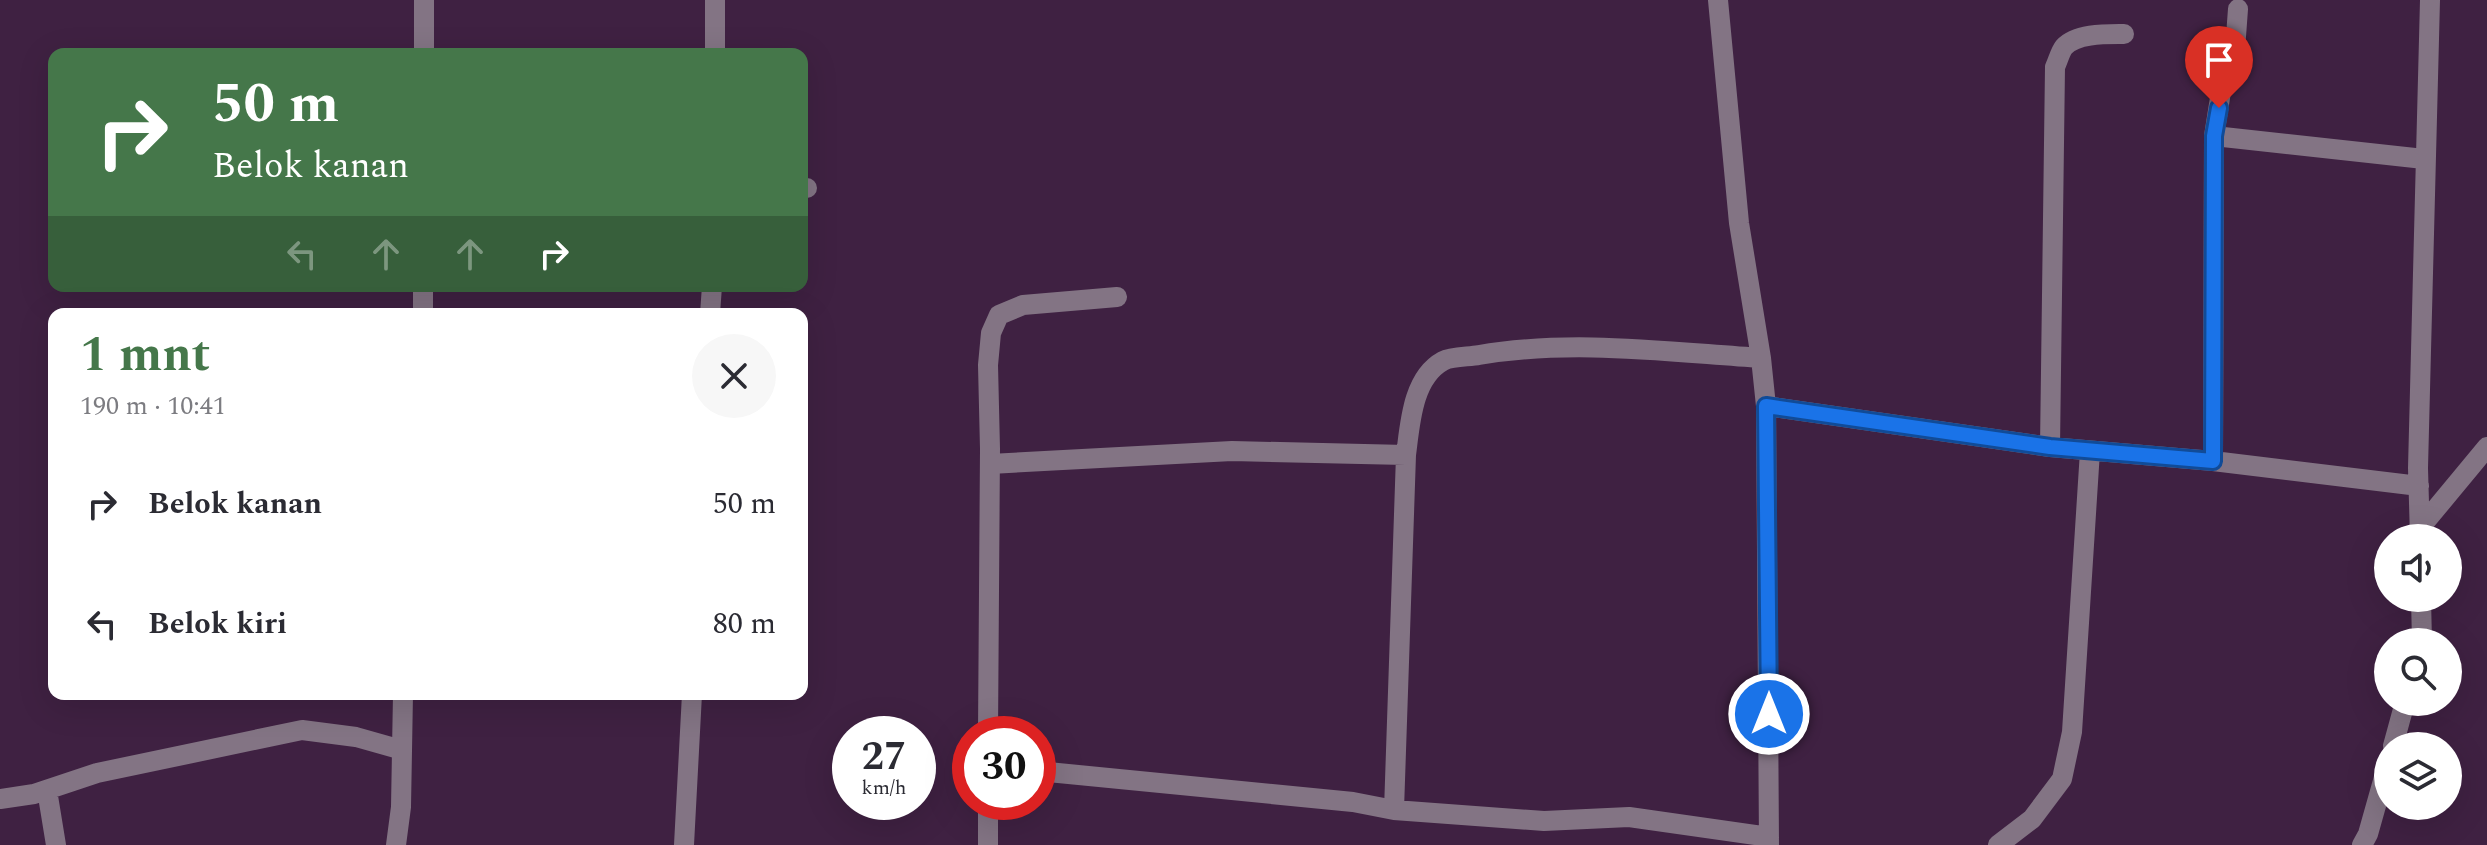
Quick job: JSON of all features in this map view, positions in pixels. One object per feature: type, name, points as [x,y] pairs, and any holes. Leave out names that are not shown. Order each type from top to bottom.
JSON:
[{"type":"street","points":[[424,0],[424,48]]},
{"type":"street","points":[[715,0],[715,48]]},
{"type":"street","points":[[1056,773],[1353,802],[1394,810],[1544,821],[1629,817],[1769,841],[1766,406],[1739,223],[1718,0]]},
{"type":"street","points":[[2420,524],[2424,159],[2430,0]]},
{"type":"street","points":[[2213,461],[2214,136],[2223,79],[2235,50],[2238,9]]},
{"type":"street","points":[[2050,447],[2055,67],[2064,47],[2075,41],[2103,34],[2124,34]]},
{"type":"street","points":[[2214,136],[2424,159]]},
{"type":"street","points":[[988,716],[988,365],[991,333],[999,315],[1023,305],[1117,297]]},
{"type":"street","points":[[1394,810],[1406,455],[1413,410],[1423,380],[1443,361],[1488,353],[1567,346],[1761,358]]},
{"type":"street","points":[[1766,406],[2050,447],[2213,461],[2419,486]]},
{"type":"street","points":[[2427,524],[2487,447]]},
{"type":"street","points":[[990,464],[1232,451],[1406,455]]},
{"type":"street","points":[[1998,845],[2032,819],[2062,779],[2072,732],[2090,451]]},
{"type":"street","points":[[396,845],[401,807],[403,700]]},
{"type":"street","points":[[684,845],[692,700]]},
{"type":"street","points":[[0,799],[47,790],[97,773],[302,730],[356,737],[402,750]]},
{"type":"street","points":[[47,790],[56,845]]},
{"type":"street","points":[[2362,845],[2374,813]]},
{"type":"street","points":[[988,820],[988,845]]},
{"type":"route","points":[[1769,714],[1766,406],[2050,447],[2213,461],[2214,136],[2219,108]]}]
